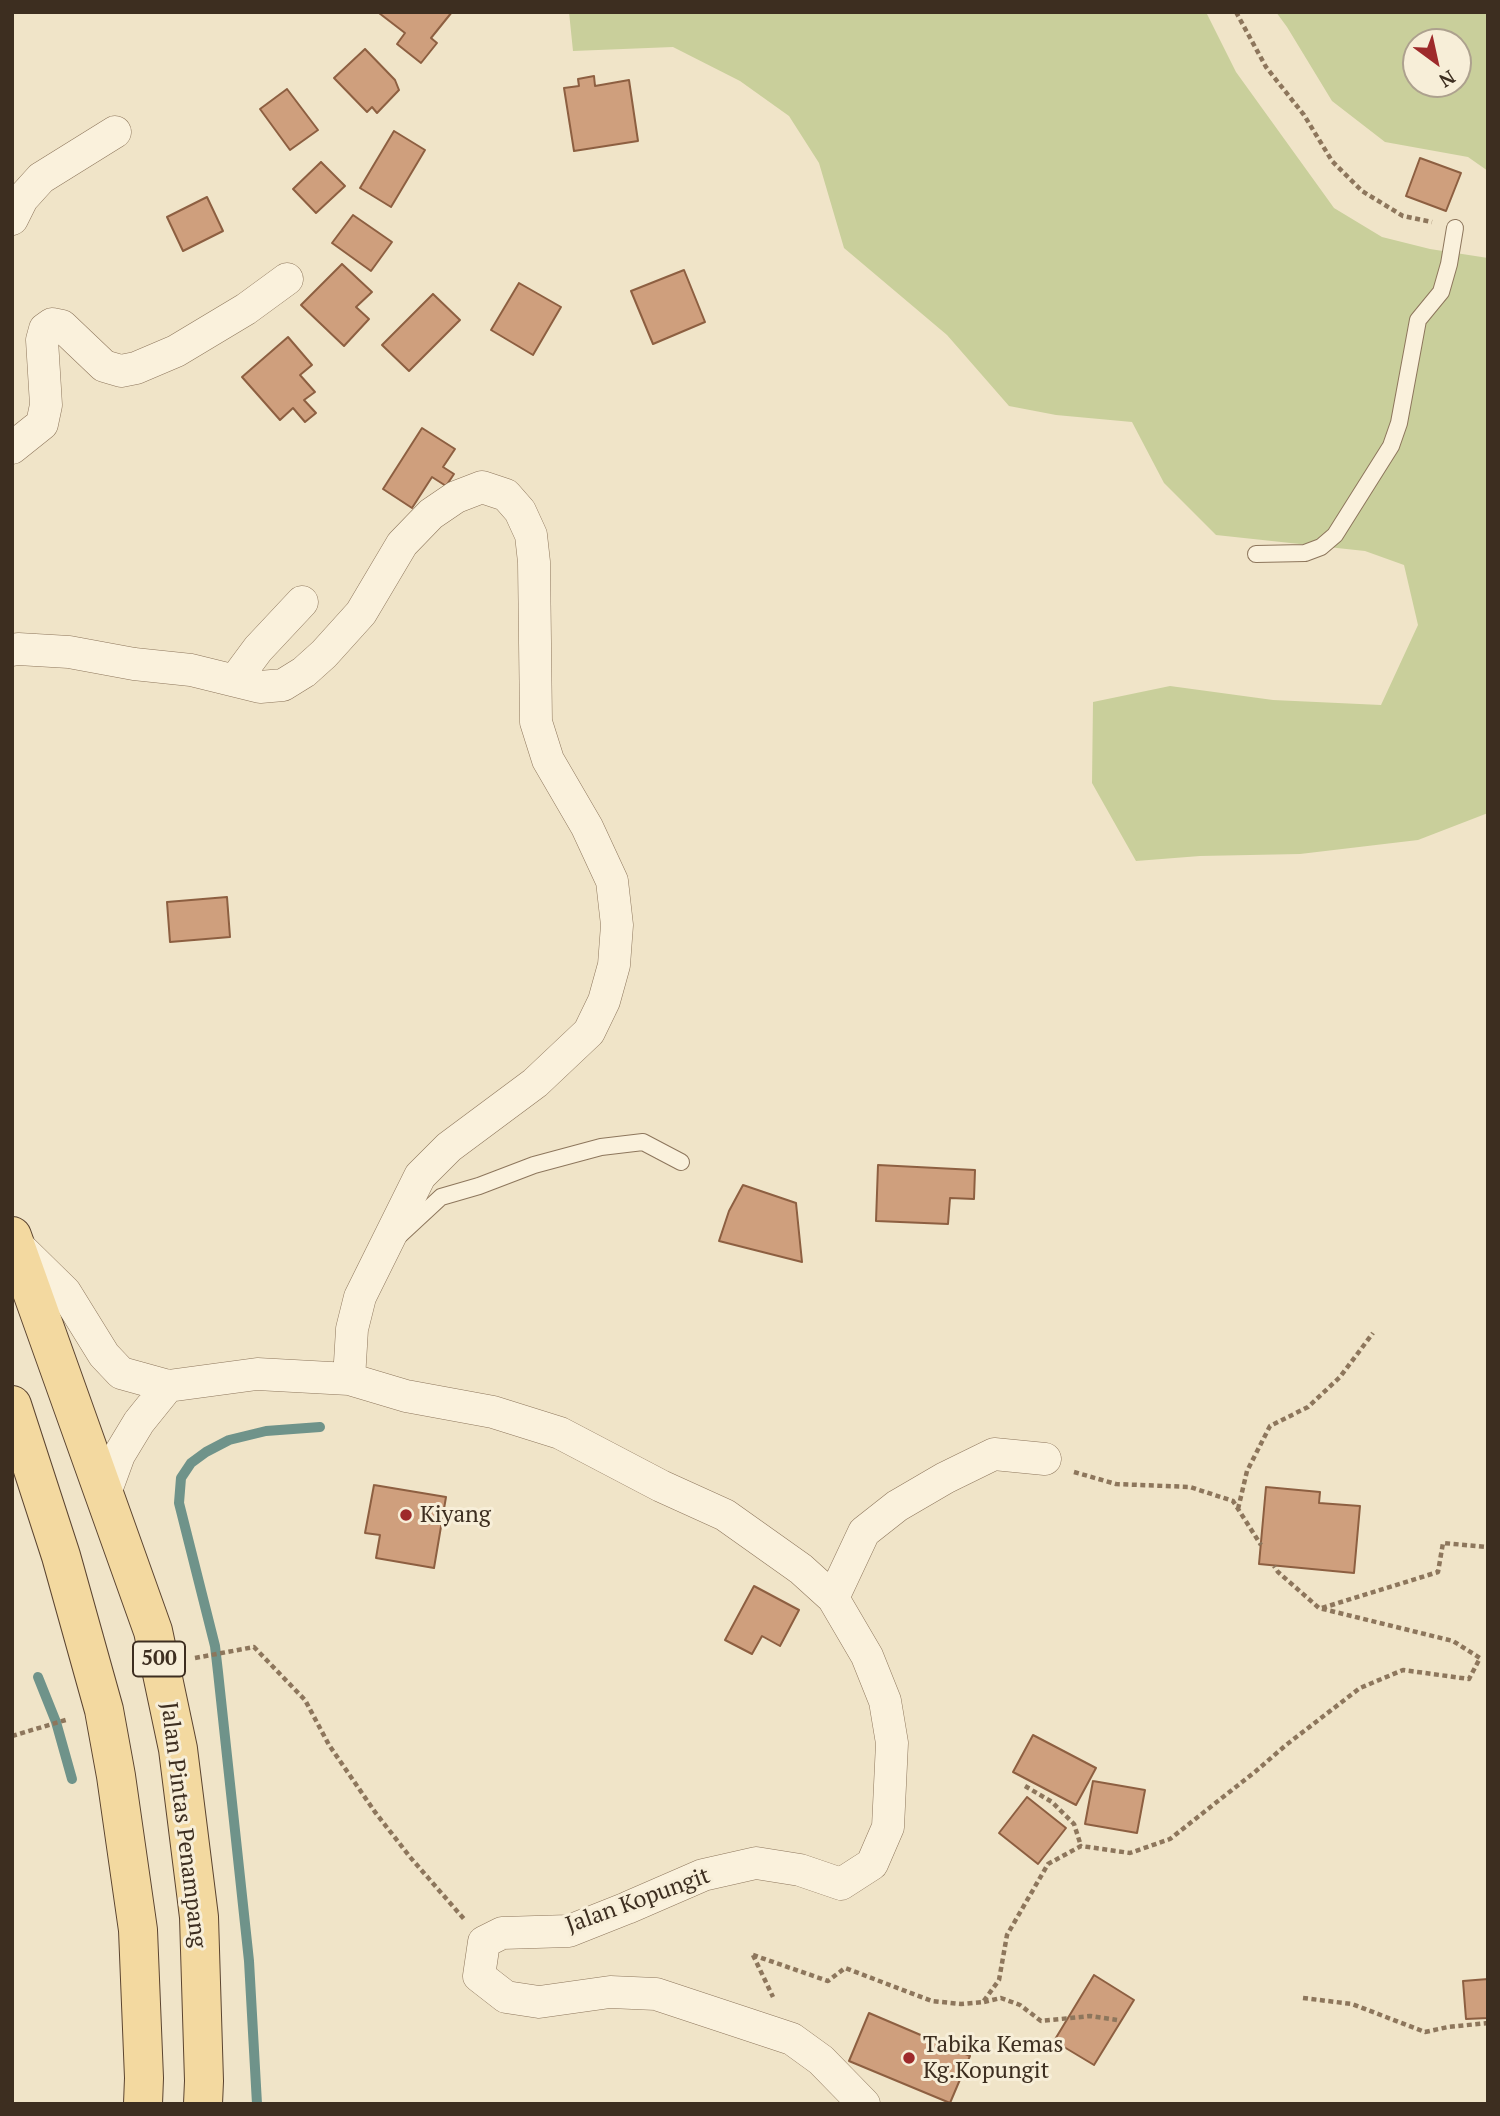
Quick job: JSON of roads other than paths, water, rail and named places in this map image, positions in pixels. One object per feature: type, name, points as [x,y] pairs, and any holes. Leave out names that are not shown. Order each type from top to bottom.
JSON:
[{"type":"main road","name":"Jalan Pintas Penampang","points":[[14,1240],[153,1631],[178,1749],[199,1917],[204,2081],[202,2104]]},
{"type":"main road","points":[[12,1405],[61,1556],[104,1710],[138,1930],[143,2104]]},
{"type":"street","points":[[12,219],[22,200],[41,178],[115,132]]},
{"type":"street","points":[[12,448],[41,424],[46,405],[42,340],[45,329],[52,324],[62,326],[104,366],[121,371],[136,368],[176,351],[246,309],[287,279]]},
{"type":"street","points":[[12,650],[69,652],[134,664],[191,670],[260,687],[283,685],[304,672],[324,654],[361,614],[402,544],[430,514],[456,497],[482,487],[506,495],[520,511],[531,535],[534,562],[536,722],[548,760],[587,827],[612,881],[617,925],[614,965],[604,1001],[589,1032],[534,1083],[449,1147],[420,1176],[360,1297],[352,1329],[349,1379]]},
{"type":"street","points":[[235,680],[258,649],[302,602]]},
{"type":"street","name":"Jalan Kopungit","points":[[14,1240],[65,1292],[104,1355],[121,1373],[167,1386],[257,1374],[349,1379],[406,1396],[493,1412],[560,1433],[661,1486],[725,1515],[801,1569],[833,1598],[867,1656],[885,1701],[892,1743],[888,1827],[872,1864],[841,1884],[800,1870],[756,1863],[703,1875],[569,1931],[502,1933],[484,1942],[479,1976],[506,1997],[539,2002],[611,1992],[656,1994],[792,2039],[821,2060],[864,2104]]},
{"type":"street","points":[[104,1496],[119,1455],[139,1422],[167,1386]]},
{"type":"street","points":[[833,1598],[864,1532],[897,1506],[945,1478],[995,1454],[1045,1459]]},
{"type":"lane","points":[[1256,554],[1305,553],[1321,547],[1335,534],[1385,457],[1396,437],[1418,320],[1441,292],[1455,228]]},
{"type":"lane","points":[[379,1256],[441,1197],[480,1186],[534,1165],[601,1147],[643,1142],[681,1162]]},
{"type":"waterway","points":[[257,2104],[249,1961],[215,1646],[179,1503],[181,1478],[191,1463],[229,1440],[266,1431],[320,1427]]},
{"type":"waterway","points":[[38,1677],[56,1722],[72,1779]]},
{"type":"place","name":"Kiyang","points":[[406,1515]]},
{"type":"place","name":"Tabika Kemas Kg.Kopungit","points":[[909,2058]]}]
